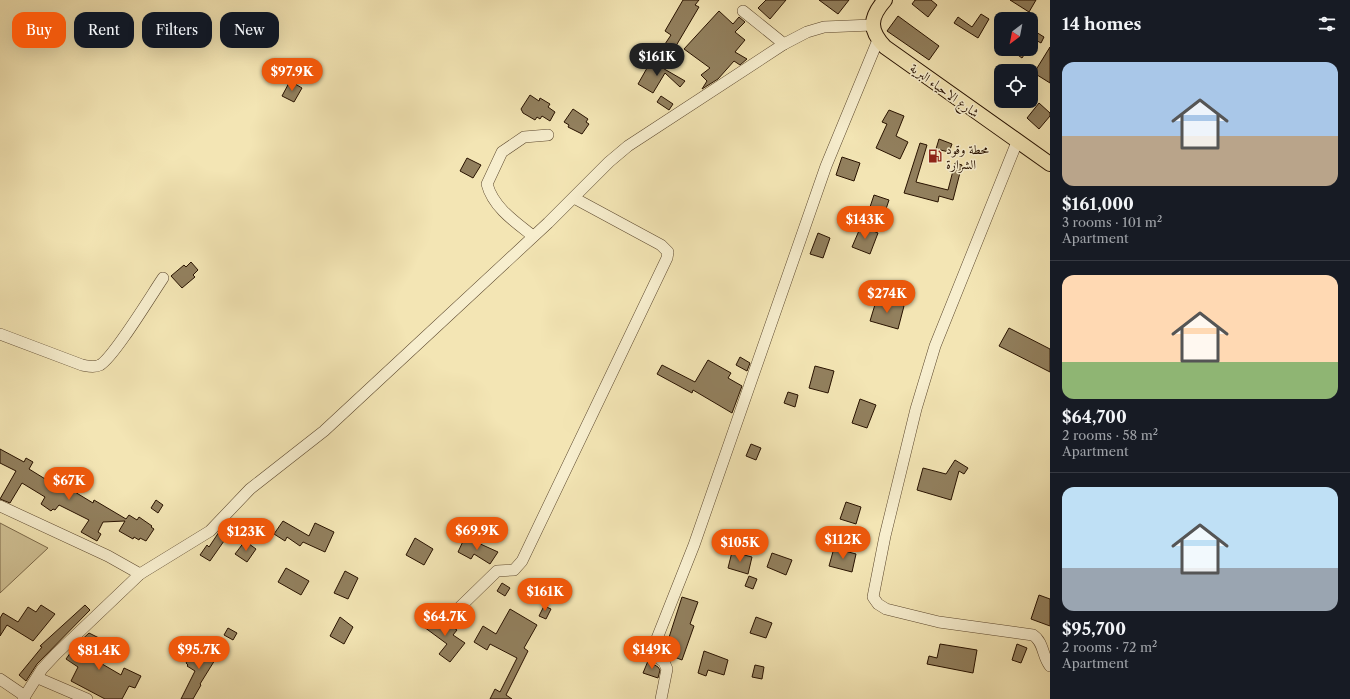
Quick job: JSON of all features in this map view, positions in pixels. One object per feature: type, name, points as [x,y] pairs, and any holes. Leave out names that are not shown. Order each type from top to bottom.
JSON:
[{"type":"main road","points":[[872,25],[873,19],[881,2]]},
{"type":"main road","name":"شارع الاحياء البرية","points":[[872,25],[878,40],[885,47],[1050,164]]},
{"type":"street","points":[[742,10],[784,44]]},
{"type":"street","points":[[0,679],[24,697],[56,654],[140,574],[210,531],[250,489],[324,431],[574,198],[609,162],[628,146],[784,44],[807,32],[824,28],[872,25]]},
{"type":"street","points":[[661,699],[667,669],[664,662],[652,654],[652,651],[694,545],[826,166],[878,40]]},
{"type":"street","points":[[533,236],[515,222],[492,200],[487,184],[502,152],[524,137],[548,135]]},
{"type":"street","points":[[1017,142],[935,346],[916,409],[887,528],[874,597],[878,604],[886,609],[939,622],[1033,635],[1041,644],[1044,656],[1050,666]]},
{"type":"street","points":[[460,607],[497,571],[514,570],[522,561],[667,258],[668,252],[661,245],[574,198]]},
{"type":"street","points":[[0,334],[59,354],[82,365],[92,366],[100,364],[113,352],[163,278]]},
{"type":"street","points":[[0,506],[108,556],[140,574]]},
{"type":"street","points":[[38,678],[87,699]]},
{"type":"shaded area","points":[[0,523],[48,548],[0,593]]},
{"type":"building","points":[[683,0],[699,0],[695,5],[699,7],[670,56],[661,50],[671,35],[665,31]]},
{"type":"building","points":[[766,0],[786,0],[770,19],[758,8]]},
{"type":"building","points":[[819,0],[849,0],[838,14]]},
{"type":"building","points":[[915,0],[931,0],[937,5],[928,17],[912,4]]},
{"type":"building","points":[[1010,0],[1036,0],[1029,12]]},
{"type":"building","points":[[719,11],[733,24],[739,17],[745,22],[735,32],[745,40],[735,52],[747,59],[740,65],[734,61],[718,79],[702,89],[707,81],[701,75],[710,68],[684,49]]},
{"type":"building","points":[[981,14],[989,19],[978,38],[954,23],[958,17],[972,27]]},
{"type":"building","points":[[898,16],[939,46],[929,60],[887,31]]},
{"type":"building","points":[[1038,33],[1044,37],[1041,43],[1038,41]]},
{"type":"building","points":[[1050,47],[1050,83],[1038,76],[1038,66]]},
{"type":"building","points":[[651,61],[685,81],[680,87],[665,73],[653,93],[638,84]]},
{"type":"building","points":[[290,81],[302,88],[294,102],[282,96]]},
{"type":"building","points":[[530,95],[539,101],[540,98],[550,104],[548,107],[555,112],[550,121],[542,116],[540,119],[537,117],[535,120],[523,113],[521,109]]},
{"type":"building","points":[[661,96],[673,104],[669,110],[657,102]]},
{"type":"building","points":[[1039,103],[1050,113],[1050,116],[1039,129],[1027,118],[1035,108],[1038,108]]},
{"type":"building","points":[[573,109],[588,119],[586,122],[589,124],[582,134],[568,127],[569,125],[564,122]]},
{"type":"building","points":[[889,110],[904,116],[896,136],[908,142],[900,159],[876,148],[887,124],[882,122]]},
{"type":"building","points":[[939,139],[952,144],[949,152],[936,149]]},
{"type":"building","points":[[920,143],[927,145],[916,182],[948,190],[955,163],[962,165],[953,200],[939,196],[938,202],[904,193]]},
{"type":"building","points":[[842,157],[860,163],[854,181],[836,175]]},
{"type":"building","points":[[467,158],[481,165],[473,178],[460,171]]},
{"type":"building","points":[[874,195],[889,200],[883,218],[868,213]]},
{"type":"building","points":[[861,226],[878,233],[870,254],[852,247]]},
{"type":"building","points":[[818,233],[830,238],[823,258],[810,254]]},
{"type":"building","points":[[191,262],[198,270],[193,275],[195,277],[182,288],[171,276],[184,265],[186,267]]},
{"type":"building","points":[[877,298],[904,306],[898,329],[870,321]]},
{"type":"building","points":[[1009,328],[1050,349],[1050,372],[999,346]]},
{"type":"building","points":[[740,357],[750,363],[747,371],[736,365]]},
{"type":"building","points":[[708,360],[731,373],[728,378],[742,386],[732,413],[693,390],[692,393],[657,374],[662,365],[695,382]]},
{"type":"building","points":[[815,366],[834,371],[828,393],[809,388]]},
{"type":"building","points":[[788,392],[798,395],[795,407],[784,403]]},
{"type":"building","points":[[860,399],[876,405],[867,428],[852,423]]},
{"type":"building","points":[[751,444],[761,448],[756,460],[746,456]]},
{"type":"building","points":[[0,449],[24,462],[26,458],[33,462],[29,469],[63,490],[65,486],[93,503],[94,500],[126,519],[129,515],[137,520],[139,517],[154,529],[146,541],[140,538],[139,540],[134,537],[133,539],[119,531],[125,521],[103,522],[98,532],[101,534],[97,541],[81,532],[89,520],[59,505],[55,510],[53,509],[51,511],[41,504],[45,497],[22,483],[10,503],[0,499],[16,471],[0,463]]},
{"type":"building","points":[[955,460],[968,468],[964,474],[959,471],[951,500],[917,490],[923,468],[946,474]]},
{"type":"building","points":[[156,500],[163,505],[158,513],[151,508]]},
{"type":"building","points":[[846,502],[861,507],[856,524],[840,519]]},
{"type":"building","points":[[230,520],[240,527],[236,534],[231,531],[210,561],[200,555],[207,545],[209,547],[219,532]]},
{"type":"building","points":[[283,521],[309,536],[315,523],[334,532],[325,552],[303,542],[300,546],[287,537],[285,541],[274,534]]},
{"type":"building","points":[[465,537],[498,552],[490,564],[474,554],[471,559],[458,552]]},
{"type":"building","points":[[415,538],[433,549],[424,565],[406,555]]},
{"type":"building","points":[[245,541],[256,549],[247,562],[235,554]]},
{"type":"building","points":[[834,548],[856,554],[852,572],[829,566]]},
{"type":"building","points":[[732,552],[752,557],[748,574],[728,568]]},
{"type":"building","points":[[772,553],[792,560],[786,575],[767,567]]},
{"type":"building","points":[[286,568],[309,581],[301,595],[278,582]]},
{"type":"building","points":[[345,571],[358,578],[348,599],[334,593]]},
{"type":"building","points":[[749,576],[757,579],[753,589],[745,586]]},
{"type":"building","points":[[502,583],[510,588],[505,596],[497,591]]},
{"type":"building","points":[[1039,595],[1050,599],[1050,626],[1031,619]]},
{"type":"building","points":[[682,597],[698,602],[690,624],[694,626],[682,660],[664,653]]},
{"type":"building","points":[[41,605],[55,614],[33,641],[7,625],[0,636],[0,618],[3,613],[18,622],[28,607],[36,612]]},
{"type":"building","points":[[85,605],[90,610],[37,664],[26,681],[19,675],[42,647],[40,646]]},
{"type":"building","points":[[544,606],[551,609],[546,619],[539,616]]},
{"type":"building","points":[[510,609],[537,625],[524,648],[528,651],[506,695],[512,699],[490,699],[495,689],[500,692],[517,658],[490,644],[487,650],[474,642],[483,626],[496,634]]},
{"type":"building","points":[[433,614],[457,630],[453,635],[465,643],[450,662],[439,654],[447,644],[424,627]]},
{"type":"building","points":[[340,617],[353,627],[344,644],[330,636]]},
{"type":"building","points":[[756,617],[772,623],[766,638],[750,633]]},
{"type":"building","points":[[228,628],[237,633],[233,640],[224,635]]},
{"type":"building","points":[[89,633],[107,642],[97,661],[121,675],[124,668],[141,676],[135,688],[129,686],[122,699],[105,699],[71,681],[78,667],[66,659],[76,645]]},
{"type":"building","points":[[940,644],[977,650],[973,673],[927,664],[929,656],[937,658]]},
{"type":"building","points":[[1017,644],[1027,648],[1021,663],[1012,660]]},
{"type":"building","points":[[203,646],[218,655],[200,684],[201,685],[193,699],[181,699],[195,671],[187,666],[188,665],[186,663],[194,650],[199,653]]},
{"type":"building","points":[[704,651],[728,660],[724,675],[708,670],[706,676],[698,673]]},
{"type":"building","points":[[648,661],[660,670],[658,678],[643,673]]},
{"type":"building","points":[[755,665],[764,667],[762,679],[752,677]]},
{"type":"place","name":"محطة وقود الشرارة","points":[[935,156]]}]
